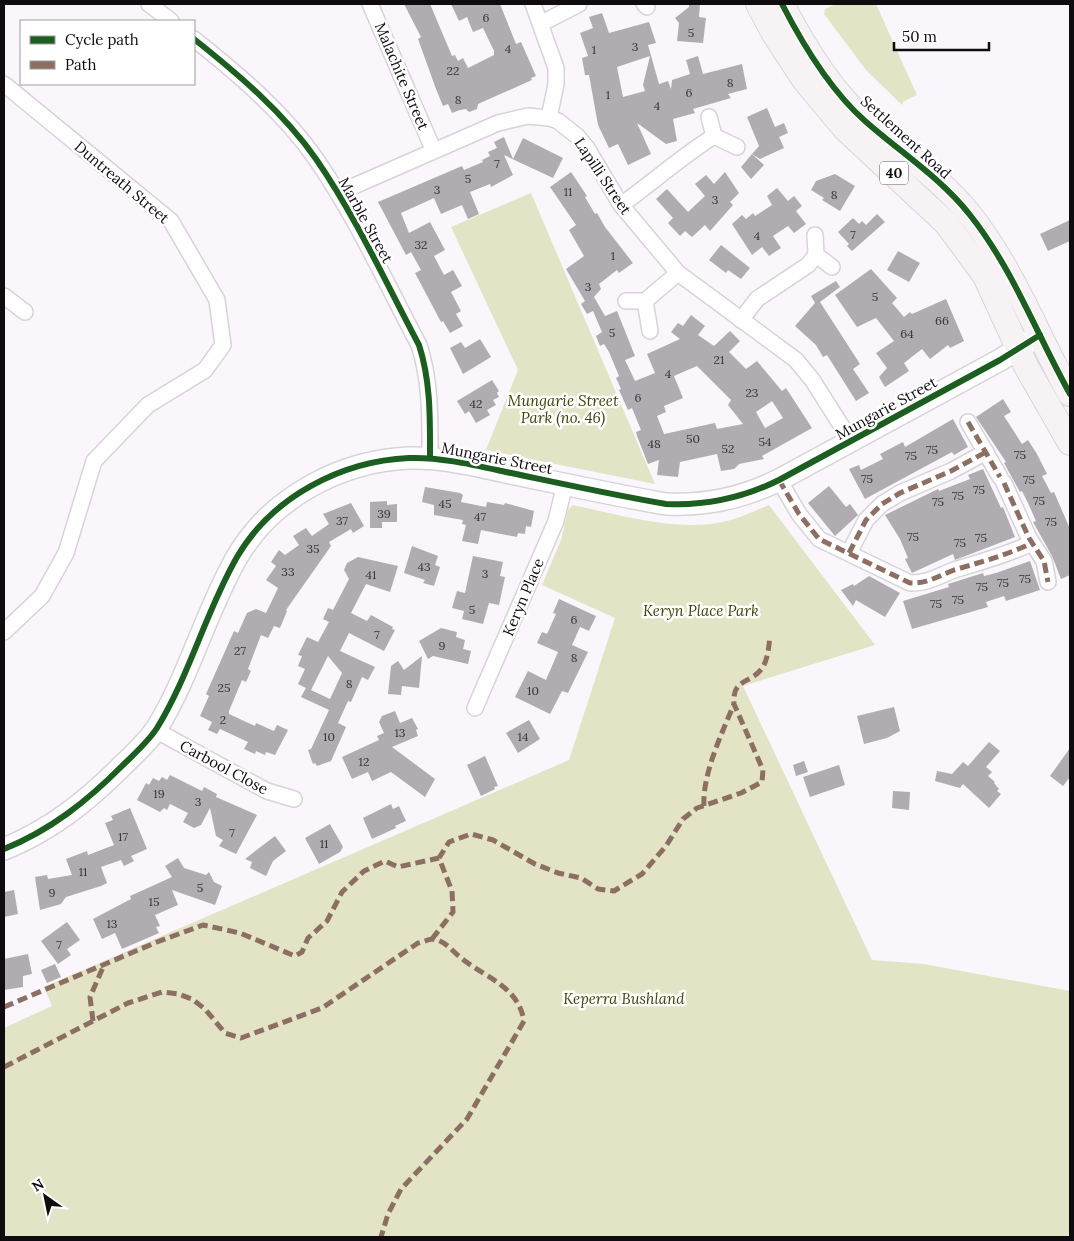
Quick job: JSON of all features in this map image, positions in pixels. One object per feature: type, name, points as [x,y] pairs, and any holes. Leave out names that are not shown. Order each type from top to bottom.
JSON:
[{"type":"main road","name":"40","points":[[758,4],[774,34],[804,80],[845,129],[946,223],[985,276],[1018,350],[1070,443]]},
{"type":"main road","name":"Settlement Road","points":[[782,4],[824,75],[864,120],[941,184],[970,215],[999,258],[1070,394]]},
{"type":"street","points":[[149,4],[170,20]]},
{"type":"street","name":"Malachite Street","points":[[370,4],[433,150]]},
{"type":"street","points":[[338,193],[433,150],[515,118],[549,118],[556,84],[556,68],[542,23],[533,4]]},
{"type":"street","points":[[542,23],[579,4]]},
{"type":"street","name":"Marble Street","points":[[195,40],[241,78],[288,125],[315,157],[338,193],[420,345],[426,366],[431,414],[430,458]]},
{"type":"street","name":"Duntreath Street","points":[[4,84],[172,221],[217,300],[223,345],[205,370],[148,405],[94,461],[66,553],[42,596],[4,632]]},
{"type":"street","points":[[709,117],[714,136],[737,147]]},
{"type":"street","name":"Lapilli Street","points":[[549,118],[577,136],[587,148],[621,205],[678,273],[796,360],[813,381],[851,441]]},
{"type":"street","points":[[621,205],[658,179],[676,161],[714,136]]},
{"type":"street","points":[[740,320],[758,299],[808,265],[816,255],[815,235]]},
{"type":"street","points":[[816,255],[832,267]]},
{"type":"street","points":[[626,301],[645,301],[678,273]]},
{"type":"street","points":[[4,296],[25,312]]},
{"type":"street","points":[[645,301],[650,331]]},
{"type":"street","name":"Mungarie Street","points":[[4,849],[39,833],[67,815],[113,775],[155,730],[180,683],[237,558],[268,518],[311,486],[345,469],[376,461],[430,458],[651,502],[684,505],[710,503],[738,497],[779,480],[1018,350],[1040,335]]},
{"type":"street","points":[[968,422],[1002,480],[1032,544],[1044,561],[1048,582]]},
{"type":"street","points":[[849,553],[866,520],[882,504],[900,493],[951,471],[986,452]]},
{"type":"street","points":[[779,480],[795,509],[813,533],[823,542],[849,553],[903,582],[917,583],[1001,557],[1032,544]]},
{"type":"street","name":"Keryn Place","points":[[475,708],[556,521],[565,484]]},
{"type":"street","name":"Carbool Close","points":[[155,730],[267,791],[294,799]]},
{"type":"green space","points":[[836,4],[876,4],[917,95],[904,101],[902,105],[866,70],[824,14],[825,9]]},
{"type":"green space","name":"Mungarie Street Park (no. 46)","points":[[531,193],[655,484],[486,450],[518,370],[451,227]]},
{"type":"green space","name":"Keperra Bushland","points":[[573,505],[658,523],[694,525],[726,521],[769,505],[875,645],[743,686],[872,960],[924,964],[1070,991],[1070,1237],[4,1237],[4,1028],[52,1006],[44,987],[569,760],[615,618],[542,585],[561,540],[568,510]]},
{"type":"building","points":[[404,4],[430,4],[452,56],[455,55],[458,61],[463,58],[468,68],[494,55],[494,51],[483,28],[473,32],[467,17],[459,21],[451,4],[500,4],[516,44],[521,42],[536,76],[531,78],[532,80],[478,104],[477,109],[469,112],[466,109],[452,113],[448,104],[443,106],[418,39],[421,37]]},
{"type":"building","points":[[689,4],[700,4],[699,17],[706,18],[703,43],[677,41],[679,23],[675,18],[689,7]]},
{"type":"building","points":[[602,13],[609,33],[649,22],[656,43],[648,45],[659,84],[668,81],[671,89],[672,80],[690,74],[686,60],[698,56],[703,74],[742,64],[747,89],[728,94],[731,98],[693,109],[695,113],[673,119],[677,141],[666,144],[637,123],[651,154],[628,165],[618,144],[609,148],[598,125],[589,75],[585,75],[582,58],[588,56],[580,33],[593,28],[589,17]],"holes":[[[650,56],[643,85],[645,91],[623,97],[617,67]]]},
{"type":"building","points":[[767,108],[775,127],[784,123],[788,133],[779,137],[784,148],[760,159],[752,154],[759,146],[747,117]]},
{"type":"building","points":[[504,137],[513,159],[523,138],[563,158],[553,178],[504,155],[513,175],[491,187],[490,184],[470,192],[479,214],[468,219],[462,205],[441,214],[434,198],[401,213],[409,233],[430,222],[445,250],[434,256],[444,275],[453,270],[462,286],[451,292],[461,311],[456,314],[463,326],[450,333],[443,321],[441,322],[415,273],[421,270],[411,252],[406,255],[378,202],[462,166],[464,170],[483,162],[482,160],[490,156],[488,152],[497,148],[494,142]]},
{"type":"building","points":[[752,154],[764,165],[751,179],[741,167]]},
{"type":"building","points":[[571,172],[587,196],[585,197],[595,214],[597,213],[605,227],[633,263],[619,273],[617,270],[599,284],[601,289],[594,297],[605,316],[617,311],[635,356],[625,360],[635,381],[655,373],[647,354],[680,339],[671,332],[678,323],[683,326],[691,315],[705,326],[698,335],[714,346],[730,331],[740,341],[729,352],[746,369],[757,361],[782,391],[786,388],[812,428],[762,456],[764,459],[739,464],[734,469],[721,471],[717,454],[680,462],[678,477],[657,475],[659,460],[648,464],[636,432],[641,430],[632,408],[628,410],[619,390],[621,389],[616,378],[619,376],[609,352],[604,344],[600,346],[596,336],[602,332],[593,311],[587,314],[581,304],[585,301],[566,269],[584,256],[569,230],[576,225],[550,187]],"holes":[[[697,366],[731,400],[728,405],[743,424],[717,429],[715,423],[664,434],[657,416],[666,412],[664,406],[683,398],[674,376]],[[772,401],[783,418],[765,428],[756,412]]]},
{"type":"building","points":[[725,172],[739,193],[730,202],[733,205],[710,231],[705,225],[692,237],[685,231],[680,236],[668,223],[673,218],[656,199],[667,189],[688,212],[705,196],[695,184],[706,175],[714,184]]},
{"type":"building","points":[[835,174],[855,186],[840,211],[822,200],[824,198],[811,190],[816,181]]},
{"type":"building","points":[[777,188],[788,201],[794,196],[802,206],[796,211],[806,224],[794,233],[788,226],[773,236],[781,248],[769,256],[762,247],[752,255],[732,224],[742,215],[746,219],[753,213],[755,216],[772,205],[767,196]]},
{"type":"building","points":[[877,214],[885,222],[852,251],[847,246],[849,244],[838,232],[853,218],[859,224],[862,221],[866,225]]},
{"type":"building","points":[[1070,220],[1070,241],[1048,251],[1040,234]]},
{"type":"building","points":[[721,245],[750,268],[741,279],[728,270],[726,273],[709,260]]},
{"type":"building","points":[[898,251],[920,263],[909,282],[887,270]]},
{"type":"building","points":[[871,269],[897,298],[892,303],[904,317],[910,312],[912,314],[946,299],[964,341],[950,348],[948,345],[930,359],[922,349],[904,363],[909,371],[885,387],[879,377],[887,368],[876,353],[894,341],[876,318],[857,327],[835,295]]},
{"type":"building","points":[[836,281],[840,287],[820,302],[860,364],[853,369],[869,393],[856,401],[827,355],[823,357],[816,345],[795,326],[815,303],[811,296]]},
{"type":"building","points":[[480,339],[491,357],[463,374],[450,348],[461,342],[465,348]]},
{"type":"building","points":[[492,380],[499,391],[497,393],[499,397],[493,400],[496,405],[487,410],[490,415],[476,423],[469,411],[465,414],[457,401]]},
{"type":"building","points":[[1003,399],[1011,412],[1004,416],[1022,444],[1028,440],[1037,454],[1047,474],[1042,476],[1051,493],[1054,492],[1070,529],[1070,575],[1061,579],[1052,556],[1033,522],[1036,521],[1022,491],[1020,492],[1004,463],[1006,462],[976,417]]},
{"type":"building","points":[[953,419],[968,447],[954,455],[952,452],[865,499],[849,469],[859,465],[861,470],[883,459],[880,454],[903,442],[905,447]]},
{"type":"building","points":[[983,469],[1001,508],[1003,507],[1015,537],[955,560],[953,554],[912,573],[905,559],[908,558],[900,539],[885,515],[938,489],[939,491],[970,479],[968,475]]},
{"type":"building","points":[[829,486],[846,507],[850,504],[858,515],[835,536],[808,503]]},
{"type":"building","points":[[425,487],[460,493],[463,495],[461,502],[486,507],[487,502],[504,505],[505,503],[534,511],[531,527],[526,526],[525,534],[518,533],[517,537],[481,530],[478,544],[462,541],[466,525],[462,524],[463,520],[434,515],[434,505],[422,502]]},
{"type":"building","points":[[387,501],[387,505],[397,504],[397,522],[382,522],[382,528],[370,528],[370,502]]},
{"type":"building","points":[[351,503],[364,526],[353,533],[351,529],[329,542],[331,546],[286,610],[280,628],[274,626],[268,638],[261,635],[248,669],[251,671],[246,682],[242,680],[229,711],[229,714],[255,726],[256,723],[274,731],[277,725],[288,730],[275,755],[266,752],[265,755],[256,751],[255,754],[244,749],[248,742],[220,729],[217,734],[208,730],[212,722],[200,716],[209,696],[206,694],[234,631],[238,633],[247,613],[256,609],[266,613],[278,588],[266,580],[276,566],[271,562],[279,550],[285,555],[299,545],[293,536],[306,528],[312,536],[329,524],[323,514]]},
{"type":"building","points":[[412,546],[438,556],[435,565],[440,567],[434,586],[423,583],[425,580],[404,573]]},
{"type":"building","points":[[473,556],[503,562],[500,576],[505,577],[499,605],[489,603],[483,624],[462,619],[464,611],[452,608],[457,591],[465,593]]},
{"type":"building","points":[[358,557],[398,566],[390,592],[366,584],[351,613],[367,621],[371,615],[395,630],[384,651],[349,633],[340,651],[375,667],[368,680],[362,677],[351,702],[348,701],[338,723],[346,727],[331,761],[317,766],[315,763],[313,764],[308,750],[311,749],[329,710],[301,697],[306,688],[298,684],[305,669],[298,666],[302,656],[298,655],[307,637],[318,642],[329,622],[323,619],[328,608],[333,610],[349,579],[344,570],[347,563]],"holes":[[[328,656],[342,673],[330,699],[311,690]]]},
{"type":"building","points":[[1030,561],[1040,590],[1006,601],[1004,596],[986,602],[988,607],[912,629],[903,601],[949,587],[948,584],[983,573],[984,576],[996,573]]},
{"type":"building","points":[[869,576],[900,593],[885,617],[856,600],[853,606],[841,590],[853,584],[854,586]]},
{"type":"building","points":[[559,599],[596,616],[589,631],[580,627],[572,645],[588,652],[568,693],[562,691],[550,714],[515,697],[528,671],[546,680],[558,652],[537,643],[542,632],[547,634],[556,614],[553,613]]},
{"type":"building","points":[[441,628],[457,632],[456,637],[465,640],[463,649],[471,651],[468,664],[433,656],[428,659],[419,641]]},
{"type":"building","points":[[422,656],[419,688],[402,686],[401,695],[388,694],[391,666],[398,661],[404,670]]},
{"type":"building","points":[[894,707],[900,731],[887,738],[864,744],[857,716]]},
{"type":"building","points":[[395,711],[400,723],[412,718],[418,729],[416,730],[418,736],[392,747],[435,779],[425,797],[391,772],[372,781],[368,772],[352,779],[342,757],[379,740],[377,736],[384,733],[379,722],[382,716]]},
{"type":"building","points":[[529,720],[540,739],[518,753],[506,733]]},
{"type":"building","points":[[989,742],[1000,751],[986,767],[992,772],[988,776],[995,782],[999,789],[997,791],[1001,794],[989,808],[963,784],[960,788],[935,781],[937,771],[952,774],[963,762],[968,766]]},
{"type":"building","points":[[1070,748],[1070,777],[1063,786],[1050,776]]},
{"type":"building","points":[[485,756],[498,786],[481,796],[467,765]]},
{"type":"building","points":[[804,761],[808,772],[796,776],[793,765]]},
{"type":"building","points":[[839,765],[845,785],[810,797],[803,777]]},
{"type":"building","points":[[170,775],[202,791],[204,787],[217,794],[216,797],[257,815],[236,854],[219,846],[223,840],[216,836],[210,808],[201,825],[194,828],[183,822],[188,813],[170,804],[167,810],[164,808],[160,812],[137,800],[146,783],[149,785],[153,778],[159,781],[162,777],[167,780]]},
{"type":"building","points":[[893,791],[910,792],[909,810],[892,808]]},
{"type":"building","points":[[391,804],[393,809],[399,806],[406,821],[395,826],[396,828],[372,839],[363,818]]},
{"type":"building","points":[[130,808],[147,849],[131,856],[134,861],[124,866],[121,860],[101,867],[107,883],[66,897],[61,904],[40,910],[35,877],[47,875],[48,879],[72,875],[66,859],[87,851],[88,855],[114,845],[105,823],[113,820],[111,816]]},
{"type":"building","points":[[330,824],[343,847],[340,852],[319,864],[305,838]]},
{"type":"building","points":[[275,836],[286,851],[273,861],[266,876],[250,868],[252,862],[245,859]]},
{"type":"building","points":[[178,858],[184,868],[206,875],[209,872],[214,882],[222,886],[215,905],[172,890],[178,905],[155,915],[160,926],[156,927],[159,933],[122,949],[115,933],[102,939],[93,919],[131,899],[130,896],[172,877],[165,866]]},
{"type":"building","points":[[14,890],[18,914],[4,917],[4,892]]},
{"type":"building","points":[[67,922],[80,940],[67,949],[71,955],[58,964],[41,941]]},
{"type":"building","points":[[28,954],[32,974],[23,976],[23,987],[4,990],[4,959]]},
{"type":"building","points":[[55,964],[61,977],[47,983],[41,970]]},
{"type":"marked path","points":[[968,422],[1000,477]]},
{"type":"marked path","points":[[849,553],[866,520],[882,504],[900,493],[951,471],[986,452]]},
{"type":"marked path","points":[[779,480],[799,514],[819,539],[910,583],[927,581],[1032,543]]},
{"type":"marked path","points":[[1004,483],[1029,538],[1044,561],[1048,582]]},
{"type":"marked path","points":[[432,939],[453,912],[452,891],[439,858],[449,842],[471,834],[493,840],[535,864],[558,873],[581,878],[598,889],[614,891],[642,874],[666,846],[683,819],[697,808],[741,793],[762,782],[763,770],[734,704],[734,695],[739,685],[753,677],[763,667],[770,636]]},
{"type":"marked path","points":[[704,806],[704,794],[709,768],[734,704]]},
{"type":"marked path","points":[[4,1007],[157,942],[203,925],[240,933],[295,956],[302,952],[308,938],[327,921],[342,892],[364,871],[385,861],[398,867],[439,858]]},
{"type":"marked path","points":[[4,1067],[128,1003],[162,992],[178,994],[192,999],[205,1009],[225,1033],[241,1038],[322,1008],[418,943],[430,939],[438,940],[508,991],[521,1009],[524,1021],[467,1119],[401,1189],[388,1214],[381,1237]]},
{"type":"marked path","points":[[93,1021],[90,997],[104,965]]},
{"type":"cycle path","points":[[782,4],[808,51],[852,109],[946,189],[970,215],[999,257],[1012,280],[1070,394]]},
{"type":"cycle path","points":[[195,40],[244,80],[290,126],[331,181],[357,227],[419,345],[428,387],[430,458]]},
{"type":"cycle path","points":[[4,849],[37,833],[68,814],[109,779],[141,748],[157,728],[169,707],[216,599],[237,557],[269,517],[289,500],[311,486],[358,466],[384,461],[421,458],[470,464],[666,504],[696,504],[724,500],[752,492],[779,480],[1000,360],[1040,335]]},
{"type":"park label","name":"Keryn Place Park","points":[[701,610]]}]
